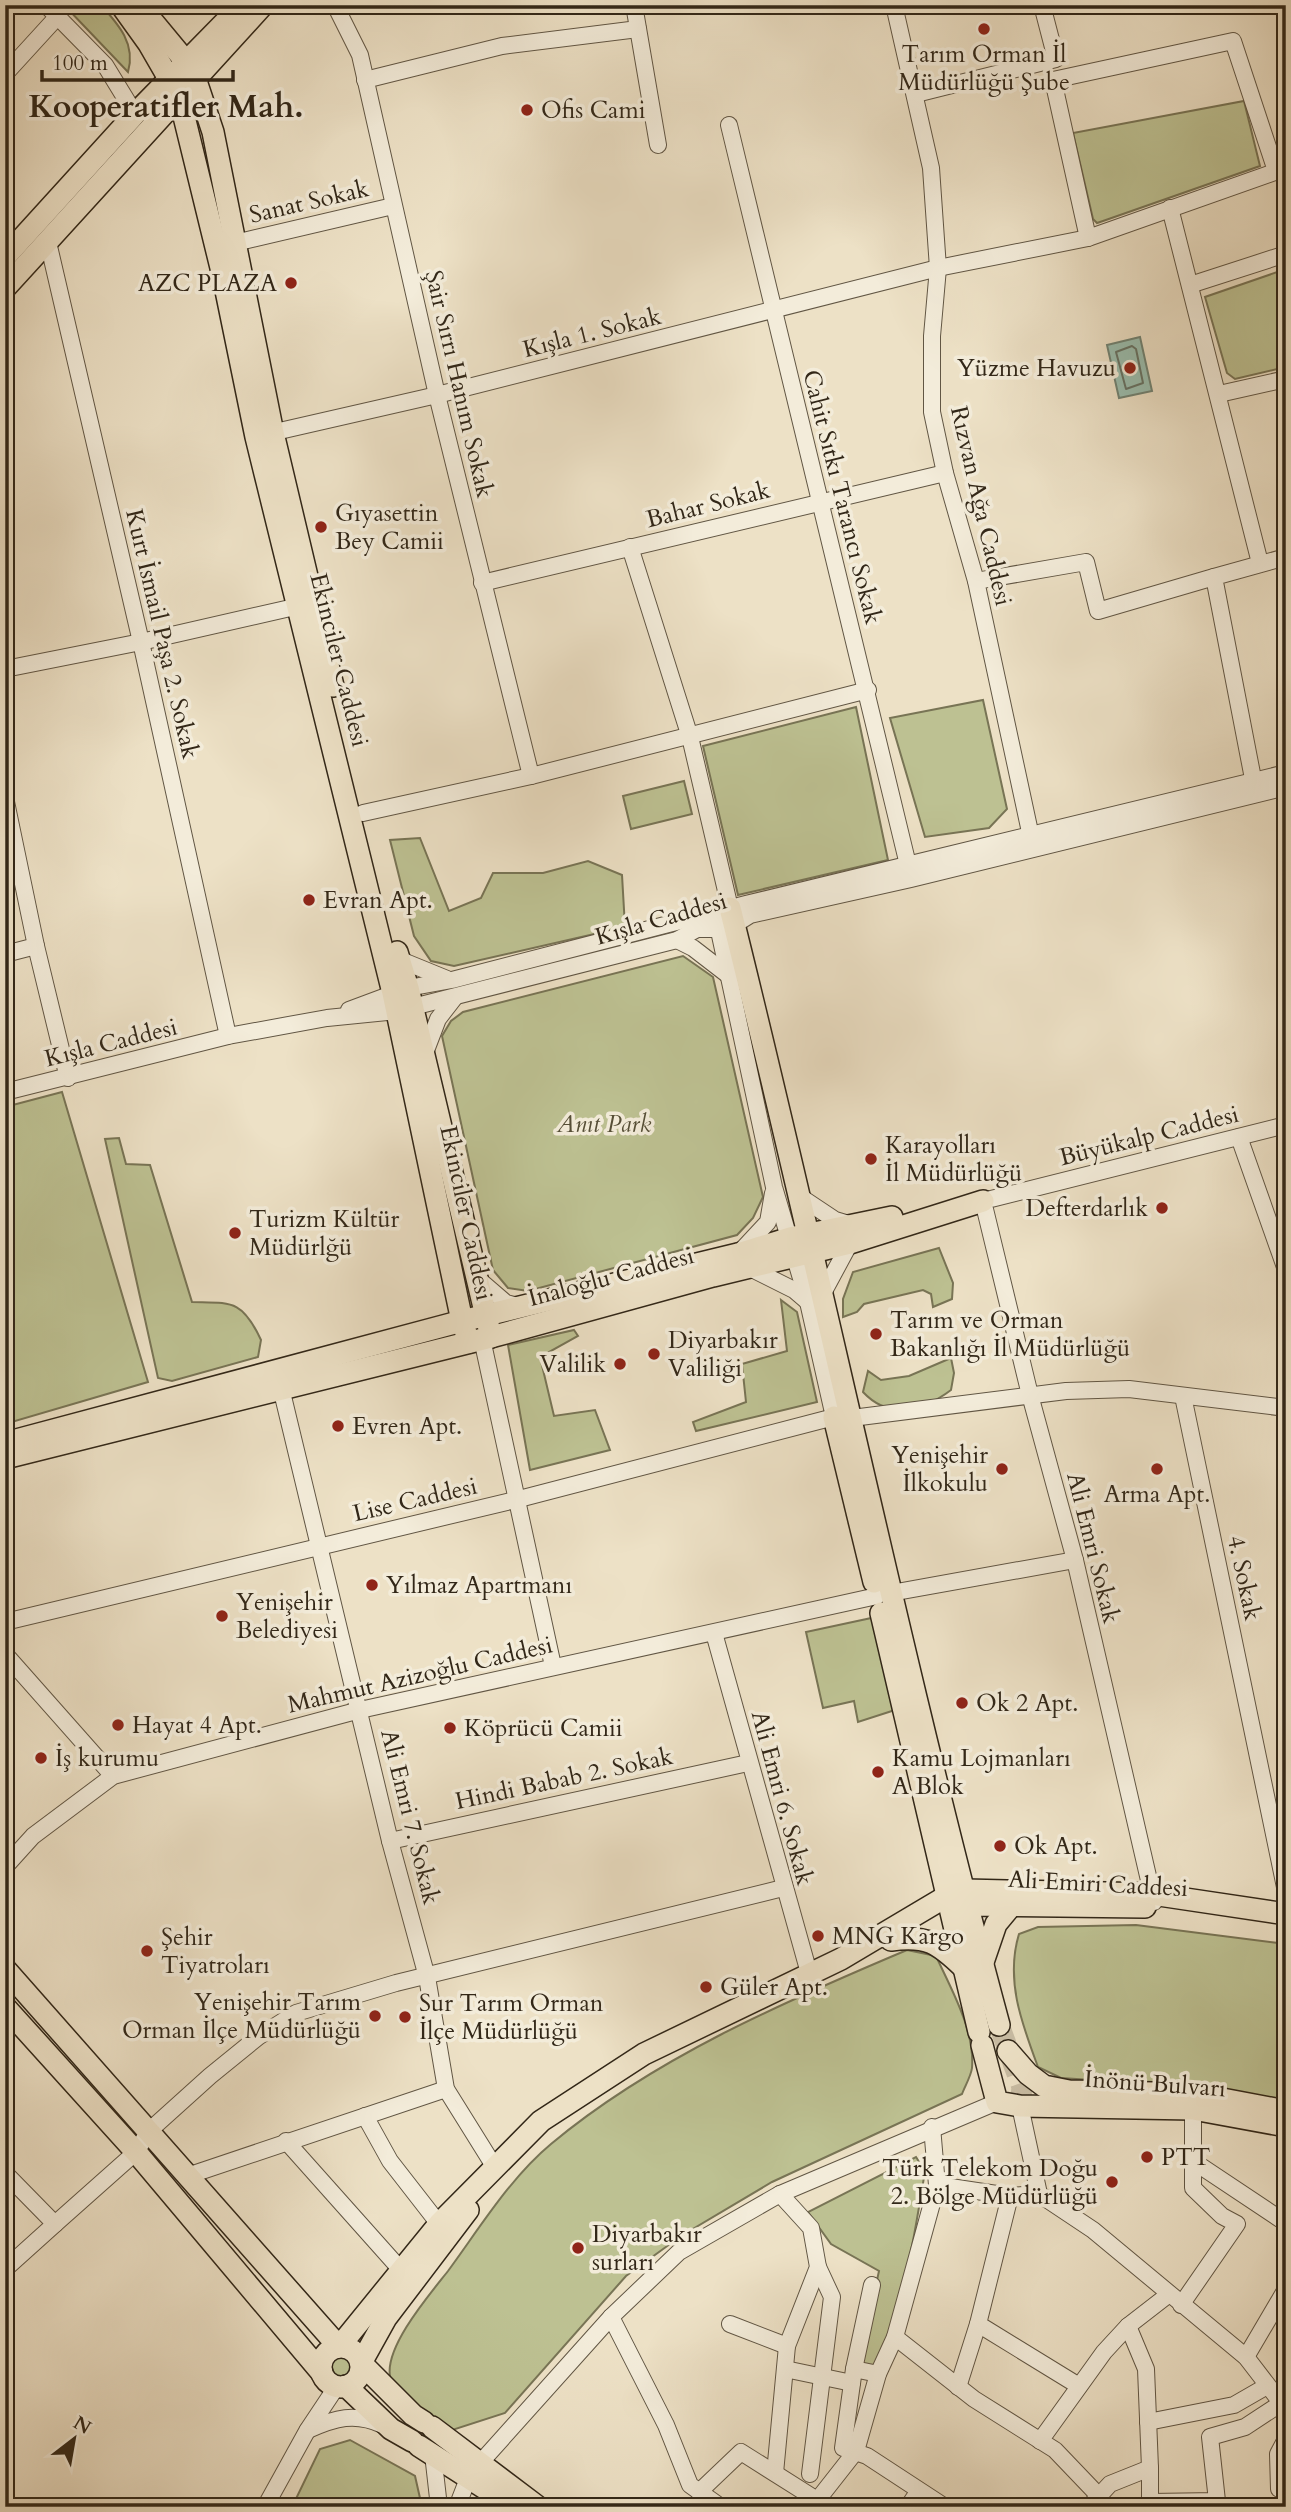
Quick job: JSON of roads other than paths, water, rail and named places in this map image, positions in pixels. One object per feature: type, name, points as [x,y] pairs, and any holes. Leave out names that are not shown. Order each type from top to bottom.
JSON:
[{"type":"main road","name":"Ekinciler Caddesi","points":[[121,5],[174,88],[363,813],[398,959],[403,1000],[462,1321],[481,1340]]},
{"type":"main road","name":"Ekinciler Caddesi","points":[[139,5],[191,70],[213,132],[235,243],[265,435],[299,606],[403,1000],[424,1059],[486,1316],[481,1340]]},
{"type":"main road","points":[[191,70],[242,5]]},
{"type":"main road","points":[[5,288],[48,242],[174,88],[263,5]]},
{"type":"main road","points":[[5,257],[135,114],[174,88]]},
{"type":"main road","points":[[724,919],[802,1198],[802,1244],[973,1966],[997,2102]]},
{"type":"main road","points":[[5,1443],[462,1321],[744,1261],[802,1244],[852,1234],[918,1210],[984,1201]]},
{"type":"main road","name":"İnaloğlu Caddesi","points":[[5,1458],[481,1340],[744,1261]]},
{"type":"main road","points":[[841,1959],[859,1956],[891,1940],[957,1900]]},
{"type":"main road","points":[[335,2382],[324,2356],[339,2347],[439,2224],[494,2166],[541,2121],[590,2086],[663,2044],[957,1900],[1153,1901],[1286,1914]]},
{"type":"main road","name":"Ali Emiri Caddesi","points":[[957,1900],[1011,1906],[1153,1901],[1286,1928]]},
{"type":"main road","points":[[973,1966],[996,1924],[1011,1906]]},
{"type":"main road","points":[[891,1940],[913,1937],[928,1940],[973,1966]]},
{"type":"main road","points":[[5,1969],[190,2175],[339,2347],[350,2350],[412,2415],[428,2424],[514,2507]]},
{"type":"main road","points":[[5,2007],[136,2152],[335,2382],[391,2429],[421,2447],[475,2469],[538,2507]]},
{"type":"main road","points":[[1008,2051],[1028,2074],[1044,2085],[1069,2091],[1196,2094],[1286,2111]]},
{"type":"main road","name":"İnönü Bulvarı","points":[[997,2102],[1020,2106],[1193,2109],[1286,2126]]},
{"type":"main road","points":[[335,2382],[356,2380],[361,2363],[386,2318],[476,2200],[494,2166]]},
{"type":"main road","points":[[311,2314],[330,2323],[346,2326],[359,2320]]},
{"type":"street","name":"Şair Sırrı Hanım Sokak","points":[[335,5],[360,55],[437,395],[531,776]]},
{"type":"street","points":[[634,5],[658,145]]},
{"type":"street","name":"Rızvan Ağa Caddesi","points":[[894,5],[931,168],[937,268],[932,336],[932,412],[944,472],[976,581],[1033,842]]},
{"type":"street","points":[[916,94],[1056,59],[1042,5]]},
{"type":"street","points":[[5,74],[52,11],[105,65],[135,114]]},
{"type":"street","points":[[365,80],[502,46],[638,29]]},
{"type":"street","points":[[1088,238],[1053,80],[1233,41],[1281,169]]},
{"type":"street","name":"Cahit Sıtkı Tarancı Sokak","points":[[729,125],[818,501],[868,690],[909,872]]},
{"type":"street","name":"Kışla 1. Sokak","points":[[265,435],[437,395],[937,268],[1088,238],[1281,169]]},
{"type":"street","name":"Sanat Sokak","points":[[235,243],[393,206]]},
{"type":"street","points":[[1170,208],[1260,563]]},
{"type":"street","name":"Kurt İsmail Paşa 2. Sokak","points":[[48,242],[141,642],[228,1036]]},
{"type":"street","points":[[1190,285],[1286,254]]},
{"type":"street","points":[[1219,394],[1286,379]]},
{"type":"street","name":"Bahar Sokak","points":[[482,583],[944,472]]},
{"type":"street","points":[[630,547],[690,737],[724,919],[728,975],[774,1187],[802,1244]]},
{"type":"street","points":[[976,581],[1086,562],[1098,611],[1286,557]]},
{"type":"street","points":[[1214,577],[1255,788],[1286,773]]},
{"type":"street","points":[[5,669],[299,606]]},
{"type":"street","points":[[363,813],[531,776],[868,690]]},
{"type":"street","name":"Kışla Caddesi","points":[[5,1092],[228,1036],[327,1018],[403,1000],[455,997],[677,940],[724,919],[750,915],[909,872],[1255,788],[1286,787]]},
{"type":"street","points":[[5,797],[36,946],[68,1078]]},
{"type":"street","points":[[403,1000],[452,980],[724,919]]},
{"type":"street","points":[[677,940],[704,955],[728,975]]},
{"type":"street","points":[[5,954],[36,946]]},
{"type":"street","points":[[398,959],[430,974],[452,980]]},
{"type":"street","points":[[424,1059],[430,1035],[455,997]]},
{"type":"street","name":"Büyükalp Caddesi","points":[[984,1201],[1286,1125]]},
{"type":"street","points":[[1239,1137],[1286,1270]]},
{"type":"street","points":[[774,1187],[768,1222],[744,1261],[815,1299],[852,1234],[802,1198]]},
{"type":"street","name":"Ali Emri Sokak","points":[[984,1201],[1030,1395],[1075,1560],[1153,1901]]},
{"type":"street","points":[[477,1278],[506,1303],[522,1307]]},
{"type":"street","name":"Ekinciler Caddesi","points":[[481,1340],[519,1499],[553,1666]]},
{"type":"street","name":"Ali Emri 7. Sokak","points":[[281,1388],[390,1840],[427,1977],[446,2089],[494,2166]]},
{"type":"street","name":"Lise Caddesi","points":[[5,1622],[519,1499],[843,1417],[1030,1395],[1129,1389],[1286,1408]]},
{"type":"street","name":"4. Sokak","points":[[1183,1396],[1286,1892]]},
{"type":"street","name":"Mahmut Azizoğlu Caddesi","points":[[5,1867],[33,1836],[113,1776],[360,1710],[553,1666],[884,1594],[1075,1560]]},
{"type":"street","name":"Ali Emri 6. Sokak","points":[[714,1633],[748,1763],[809,1973]]},
{"type":"street","points":[[5,1654],[113,1776]]},
{"type":"street","name":"Hindi Babab 2. Sokak","points":[[390,1840],[748,1763]]},
{"type":"street","points":[[5,1854],[33,1836]]},
{"type":"street","points":[[5,2269],[136,2152],[149,2132],[258,2037],[296,2012],[337,1998],[783,1888]]},
{"type":"street","points":[[190,2175],[446,2089]]},
{"type":"street","points":[[457,2507],[475,2469],[611,2317],[679,2252],[780,2194],[932,2127],[997,2102]]},
{"type":"street","points":[[1020,2106],[1039,2194]]},
{"type":"street","points":[[1040,2441],[1079,2386],[1128,2326],[1175,2300],[1237,2224],[1222,2216],[1193,2188],[1193,2109]]},
{"type":"street","points":[[365,2116],[390,2161],[439,2224]]},
{"type":"street","points":[[699,2491],[741,2452],[775,2473],[814,2503],[856,2451],[878,2374],[895,2337],[937,2185],[932,2127]]},
{"type":"street","points":[[286,2141],[401,2270]]},
{"type":"street","points":[[1193,2161],[1286,2223]]},
{"type":"street","points":[[5,2173],[55,2224]]},
{"type":"street","points":[[937,2185],[1010,2196],[1039,2194],[1093,2230],[1246,2357],[1283,2407],[1245,2427],[1210,2437],[1217,2504],[1150,2504],[1146,2369],[1128,2326]]},
{"type":"street","points":[[780,2194],[811,2228],[818,2267],[832,2297],[810,2474]]},
{"type":"street","points":[[958,2387],[978,2324],[1010,2196]]},
{"type":"street","points":[[775,2473],[787,2346],[818,2267]]},
{"type":"street","points":[[872,2285],[853,2376],[843,2448],[867,2456],[946,2507]]},
{"type":"street","points":[[1246,2357],[1283,2300]]},
{"type":"street","points":[[611,2317],[666,2425],[690,2485],[721,2507]]},
{"type":"street","points":[[730,2324],[787,2346]]},
{"type":"street","points":[[978,2324],[1079,2386]]},
{"type":"street","points":[[895,2337],[958,2387],[1055,2451],[1094,2501],[1110,2484],[1150,2468]]},
{"type":"street","points":[[785,2369],[822,2376],[878,2374]]},
{"type":"street","points":[[265,2507],[335,2382]]},
{"type":"street","points":[[1148,2422],[1234,2405],[1267,2386]]},
{"type":"street","points":[[307,2431],[345,2416],[372,2420],[391,2429]]},
{"type":"street","points":[[1279,2489],[1278,2454],[1286,2439]]},
{"type":"street","points":[[421,2447],[439,2507]]},
{"type":"street","points":[[908,2507],[918,2491]]},
{"type":"water","name":"Yüzme Havuzu","points":[[1140,337],[1152,391],[1119,398],[1107,345]]},
{"type":"tunnel","points":[[999,2025],[1022,2087],[1020,2106]]},
{"type":"place","name":"Tarım Orman İl Müdürlüğü Şube","points":[[984,29]]},
{"type":"place","name":"Ofis Cami","points":[[527,110]]},
{"type":"place","name":"AZC PLAZA","points":[[291,283]]},
{"type":"place","name":"Yüzme Havuzu","points":[[1130,368]]},
{"type":"place","name":"Gıyasettin Bey Camii","points":[[321,527]]},
{"type":"place","name":"Evran Apt.","points":[[309,900]]},
{"type":"place","name":"Karayolları İl Müdürlüğü","points":[[871,1159]]},
{"type":"place","name":"Defterdarlık","points":[[1162,1208]]},
{"type":"place","name":"Turizm Kültür Müdürlğü","points":[[235,1233]]},
{"type":"place","name":"Tarım ve Orman Bakanlığı İl Müdürlüğü","points":[[876,1334]]},
{"type":"place","name":"Diyarbakır Valiliği","points":[[654,1354]]},
{"type":"place","name":"Valilik","points":[[620,1364]]},
{"type":"place","name":"Evren Apt.","points":[[338,1426]]},
{"type":"place","name":"Yenişehir İlkokulu","points":[[1002,1469]]},
{"type":"place","name":"Arma Apt.","points":[[1157,1469]]},
{"type":"place","name":"Yılmaz Apartmanı","points":[[372,1585]]},
{"type":"place","name":"Yenişehir Belediyesi","points":[[222,1616]]},
{"type":"place","name":"Ok 2 Apt.","points":[[962,1703]]},
{"type":"place","name":"Hayat 4 Apt.","points":[[118,1725]]},
{"type":"place","name":"Köprücü Camii","points":[[450,1728]]},
{"type":"place","name":"İş kurumu","points":[[41,1758]]},
{"type":"place","name":"Kamu Lojmanları A Blok","points":[[878,1772]]},
{"type":"place","name":"Ok Apt.","points":[[1000,1846]]},
{"type":"place","name":"MNG Kargo","points":[[818,1936]]},
{"type":"place","name":"Şehir Tiyatroları","points":[[147,1951]]},
{"type":"place","name":"Güler Apt.","points":[[706,1987]]},
{"type":"place","name":"Yenişehir Tarım Orman İlçe Müdürlüğü","points":[[375,2016]]},
{"type":"place","name":"Sur Tarım Orman İlçe Müdürlüğü","points":[[405,2017]]},
{"type":"place","name":"PTT","points":[[1147,2157]]},
{"type":"place","name":"Türk Telekom Doğu 2. Bölge Müdürlüğü","points":[[1112,2182]]},
{"type":"place","name":"Diyarbakır surları","points":[[578,2248]]},
{"type":"district","name":"Kooperatifler Mah.","points":[[166,107]]},
{"type":"park label","name":"Anıt Park","points":[[604,1124]]}]
